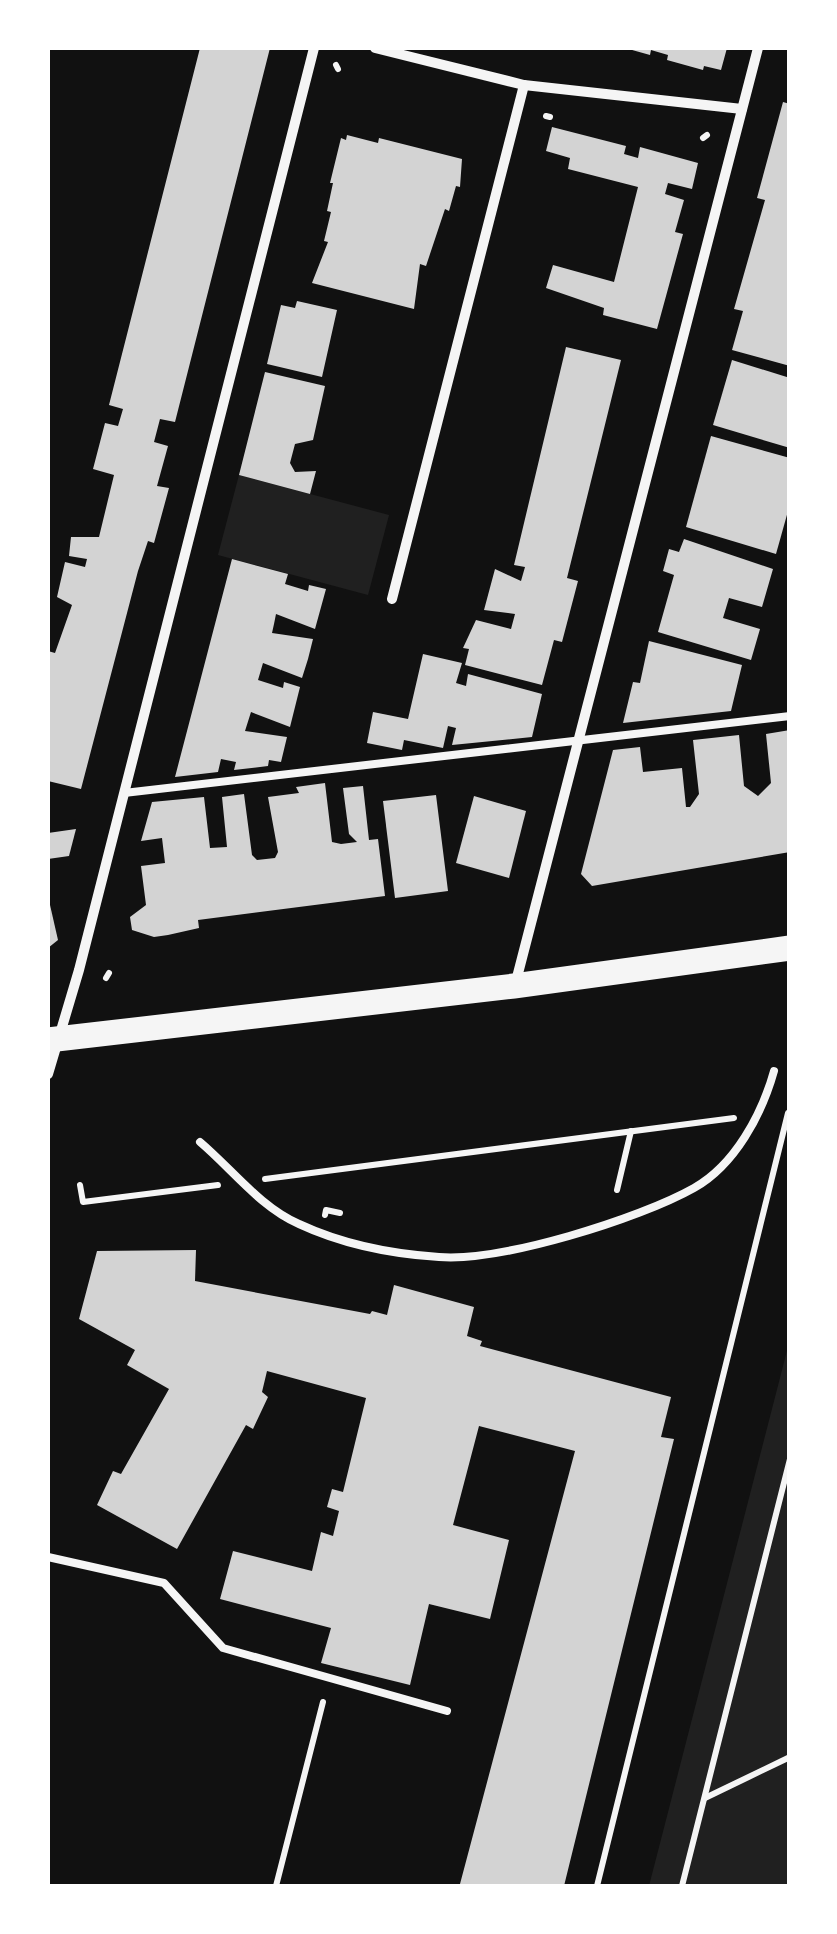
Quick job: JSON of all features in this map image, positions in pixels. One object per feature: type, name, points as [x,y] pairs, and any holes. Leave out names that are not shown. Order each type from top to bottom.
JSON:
[{"type":"main road","points":[[53,1039],[514,986],[790,948]]},
{"type":"street","points":[[48,1074],[53,1039],[124,793],[314,48]]},
{"type":"street","points":[[374,48],[524,85],[742,109]]},
{"type":"street","points":[[514,986],[758,48]]},
{"type":"street","points":[[392,599],[524,85]]},
{"type":"lane","points":[[124,793],[578,744],[790,716]]},
{"type":"lane","points":[[200,1142],[297,1224],[370,1248],[442,1258],[594,1228],[695,1188],[727,1160],[758,1115],[774,1071]]},
{"type":"lane","points":[[48,1557],[164,1583],[223,1648],[447,1710]]},
{"type":"path","points":[[80,1184],[83,1202],[789,1112],[597,1886]]},
{"type":"path","points":[[617,1190],[631,1131]]},
{"type":"path","points":[[682,1886],[790,1459]]},
{"type":"path","points":[[276,1886],[322,1702]]},
{"type":"path","points":[[704,1798],[790,1757]]},
{"type":"shaded area","points":[[239,475],[389,515],[368,595],[218,555]]},
{"type":"shaded area","points":[[789,1343],[789,1886],[649,1886]]},
{"type":"building","points":[[200,48],[270,48],[175,422],[160,419],[154,442],[168,446],[157,486],[169,488],[154,543],[148,541],[138,571],[81,789],[48,781],[48,651],[55,653],[72,605],[57,597],[65,562],[85,567],[87,559],[69,556],[71,537],[99,537],[114,475],[93,469],[105,423],[118,426],[123,409],[109,405]]},
{"type":"building","points":[[625,48],[727,48],[721,70],[704,66],[703,70],[667,60],[668,55],[651,50],[650,55]]},
{"type":"building","points":[[783,102],[790,104],[790,366],[732,350],[743,311],[734,309],[765,200],[757,198]]},
{"type":"building","points":[[552,127],[626,146],[624,154],[638,158],[640,147],[698,163],[692,189],[668,183],[665,194],[684,200],[675,232],[683,234],[657,329],[603,315],[604,308],[546,288],[553,265],[614,282],[638,187],[568,169],[570,158],[546,151]]},
{"type":"building","points":[[347,135],[378,143],[379,138],[462,159],[460,187],[456,186],[449,211],[445,209],[426,266],[420,264],[414,309],[312,283],[328,242],[324,241],[331,212],[327,211],[330,183],[341,138],[346,140]]},
{"type":"building","points":[[297,301],[337,310],[322,377],[267,364],[281,305],[295,308]]},
{"type":"building","points":[[566,347],[621,360],[567,578],[578,581],[562,642],[554,640],[542,685],[465,665],[469,649],[463,648],[476,620],[511,629],[515,614],[484,610],[495,569],[521,581],[525,567],[514,565]]},
{"type":"building","points":[[732,360],[790,378],[790,448],[713,425]]},
{"type":"building","points":[[265,372],[325,386],[313,440],[295,444],[290,463],[295,472],[316,471],[310,494],[239,475]]},
{"type":"building","points":[[711,436],[790,458],[790,504],[776,554],[686,527]]},
{"type":"building","points":[[684,539],[773,569],[762,607],[729,598],[723,618],[760,629],[751,660],[658,632],[674,575],[663,571],[669,549],[679,552]]},
{"type":"building","points":[[232,559],[288,574],[285,584],[308,591],[309,585],[326,589],[315,629],[276,614],[272,633],[313,639],[308,659],[302,678],[263,663],[258,680],[283,688],[284,682],[300,687],[290,727],[251,712],[245,731],[287,737],[281,762],[269,760],[268,766],[234,770],[236,762],[221,759],[218,772],[175,777]]},
{"type":"building","points":[[649,641],[742,665],[731,711],[623,723],[633,682],[640,683]]},
{"type":"building","points":[[423,654],[462,663],[456,683],[466,686],[468,674],[542,694],[532,737],[452,745],[456,728],[448,726],[443,748],[404,740],[402,750],[367,743],[373,712],[408,719]]},
{"type":"building","points":[[790,730],[790,852],[592,886],[581,874],[613,750],[640,747],[643,772],[682,768],[686,807],[690,807],[699,794],[693,740],[739,735],[744,786],[758,796],[771,783],[766,734]]},
{"type":"building","points":[[325,783],[332,842],[341,844],[357,842],[349,834],[343,788],[363,786],[369,840],[378,839],[385,896],[198,920],[199,928],[154,937],[132,930],[130,917],[146,905],[141,866],[165,863],[162,838],[141,841],[152,802],[204,797],[210,848],[227,847],[222,797],[244,794],[252,855],[257,860],[275,858],[278,852],[268,797],[299,793],[296,787]]},
{"type":"building","points":[[436,795],[448,891],[395,898],[383,801]]},
{"type":"building","points":[[474,796],[526,811],[509,878],[456,863]]},
{"type":"building","points":[[76,829],[69,856],[48,859],[48,833]]},
{"type":"building","points":[[48,906],[58,940],[48,948]]},
{"type":"building","points":[[196,1250],[195,1281],[387,1315],[394,1285],[474,1307],[467,1336],[482,1341],[480,1346],[671,1397],[661,1437],[674,1439],[564,1886],[460,1884],[575,1451],[479,1426],[453,1525],[509,1540],[490,1619],[429,1604],[410,1685],[321,1663],[331,1628],[220,1599],[233,1551],[312,1571],[321,1532],[333,1536],[339,1511],[327,1507],[332,1489],[343,1492],[366,1398],[267,1371],[262,1392],[268,1397],[253,1429],[246,1425],[177,1549],[97,1505],[113,1471],[121,1474],[169,1389],[127,1365],[135,1350],[79,1319],[97,1251]]}]
